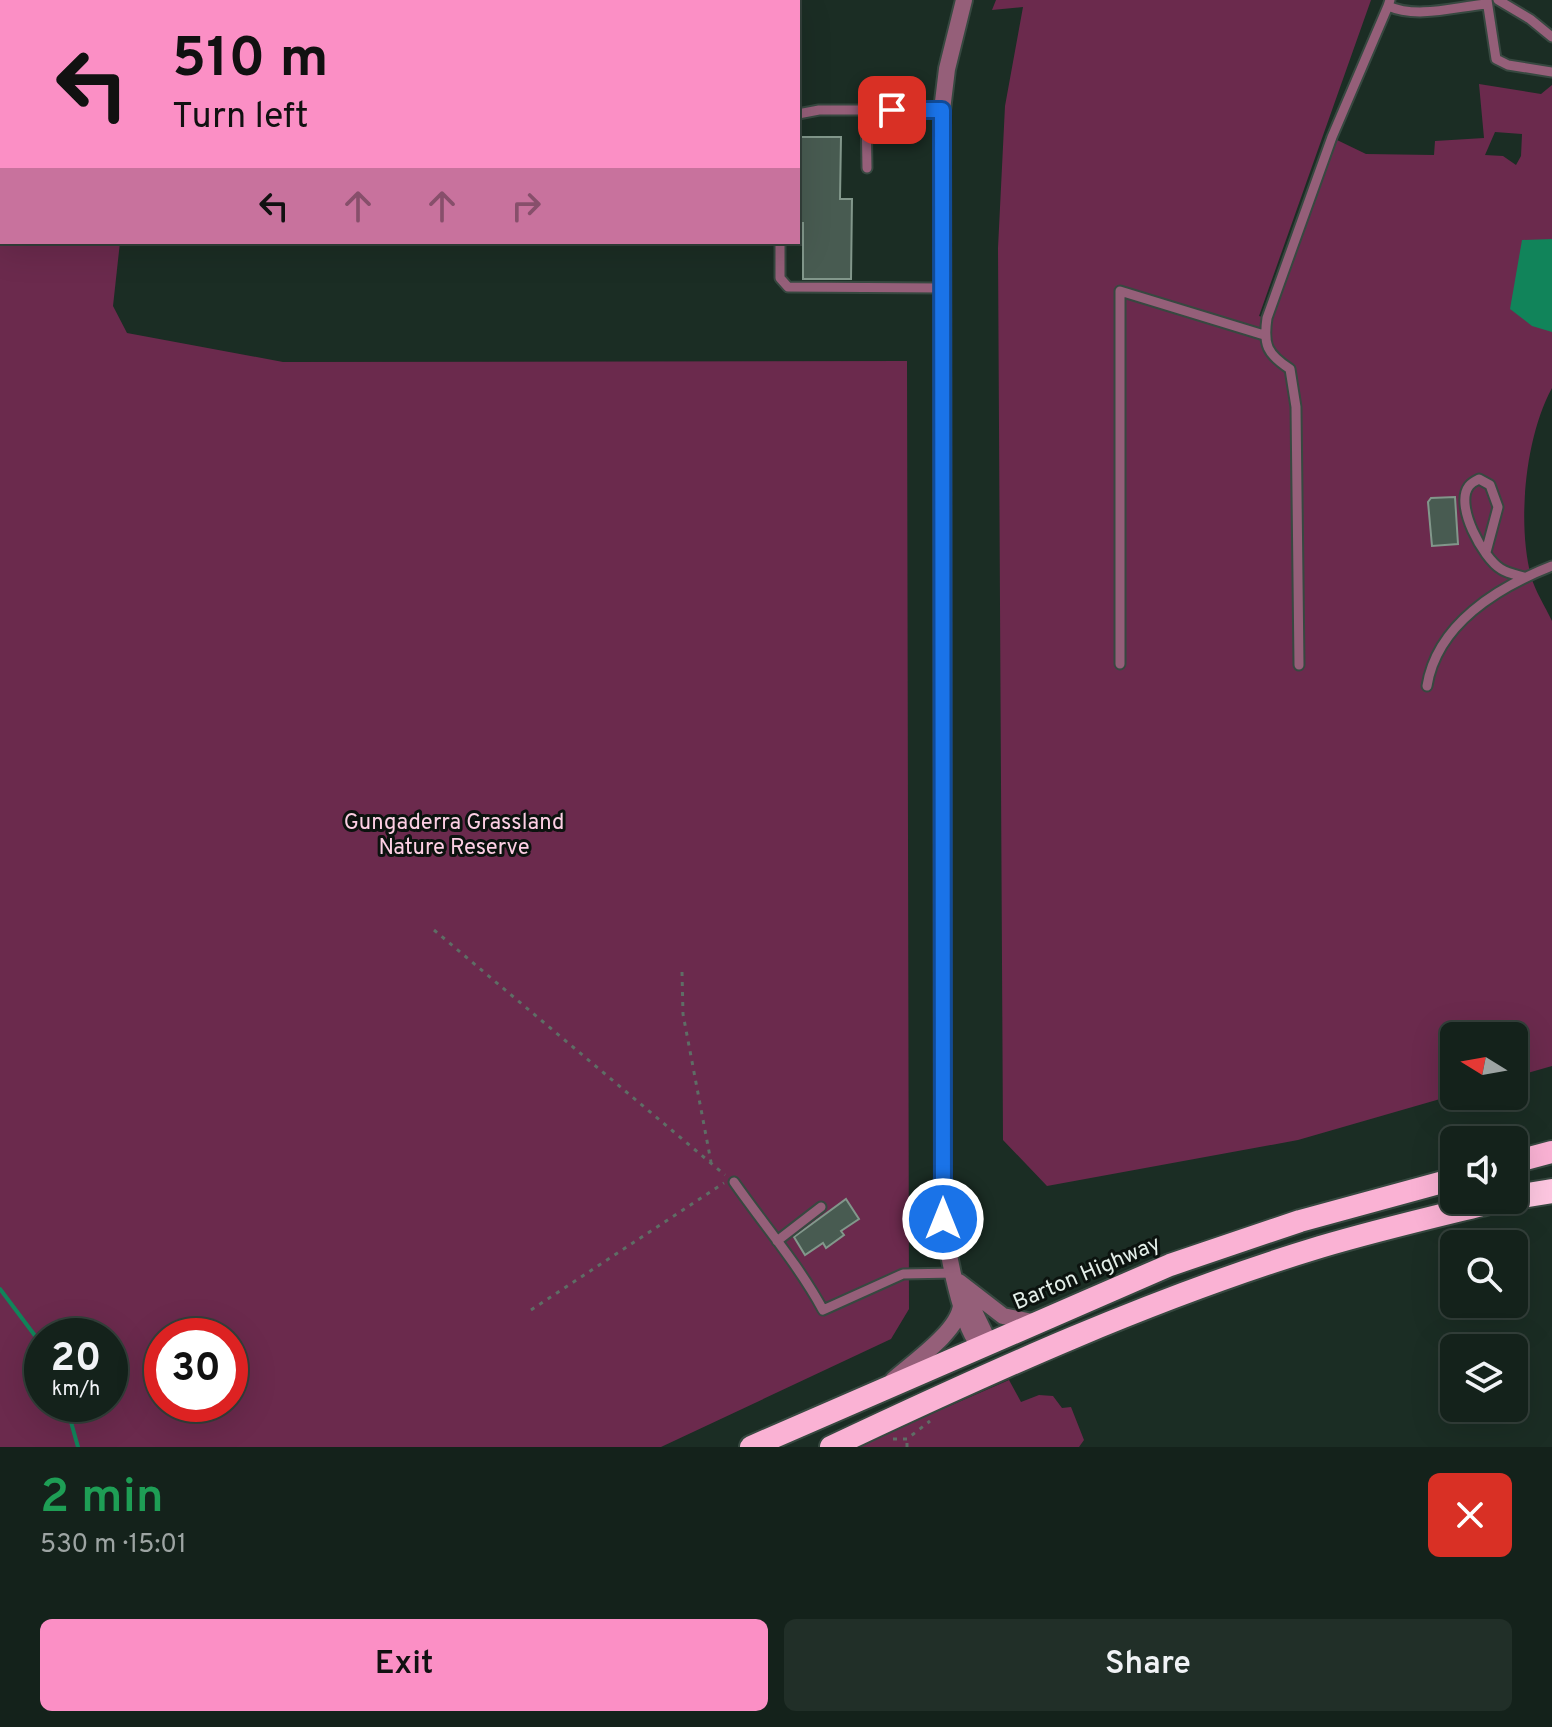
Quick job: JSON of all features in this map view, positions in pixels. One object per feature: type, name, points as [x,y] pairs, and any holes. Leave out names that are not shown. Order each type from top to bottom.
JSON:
[{"type":"highway","points":[[1528,1158],[1552,1152]]},
{"type":"highway","name":"Barton Highway","points":[[751,1447],[1170,1265],[1300,1221],[1440,1183]]},
{"type":"highway","points":[[1528,1194],[1552,1189]]},
{"type":"highway","points":[[831,1447],[1052,1347],[1183,1295],[1320,1248],[1450,1214]]},
{"type":"highway","points":[[958,1389],[983,1347],[1005,1355],[1052,1347]]},
{"type":"street","points":[[964,0],[947,69],[942,110],[943,1219],[961,1305],[972,1338],[983,1347]]},
{"type":"street","points":[[956,1277],[1003,1316],[1041,1323]]},
{"type":"street","points":[[956,1277],[984,1332],[983,1347]]},
{"type":"street","points":[[882,1389],[949,1330],[960,1314],[961,1305]]},
{"type":"lane","points":[[1498,0],[1530,19],[1552,37]]},
{"type":"lane","points":[[1299,665],[1296,407],[1290,369],[1274,359],[1264,335],[1267,318],[1332,137],[1389,3],[1400,11],[1425,12],[1487,2],[1496,59],[1508,65],[1552,72]]},
{"type":"lane","points":[[800,114],[819,110],[942,110]]},
{"type":"lane","points":[[866,110],[867,168]]},
{"type":"lane","points":[[780,244],[780,278],[788,287],[941,288]]},
{"type":"lane","points":[[1120,664],[1120,291],[1264,335]]},
{"type":"lane","points":[[1486,552],[1498,507],[1490,485],[1479,479],[1468,487],[1464,502],[1476,541],[1499,568],[1524,577]]},
{"type":"lane","points":[[1427,686],[1431,665],[1444,643],[1469,615],[1494,592],[1552,566]]},
{"type":"lane","points":[[734,1182],[804,1276],[823,1310],[903,1274],[956,1277]]},
{"type":"lane","points":[[777,1241],[821,1207]]},
{"type":"path","points":[[434,930],[731,1179],[531,1310]]},
{"type":"path","points":[[682,972],[683,1014],[711,1162]]},
{"type":"path","points":[[907,1439],[907,1447]]},
{"type":"green space","points":[[996,0],[1371,0],[1259,316],[1272,320],[1337,140],[1366,154],[1434,155],[1435,141],[1484,138],[1479,84],[1541,94],[1552,85],[1552,388],[1535,431],[1524,506],[1531,576],[1552,621],[1552,1066],[1528,1073],[1528,1022],[1440,1022],[1440,1099],[1298,1140],[1047,1186],[1003,1140],[998,248],[1005,106],[1023,7],[992,10]],"holes":[[[1495,132],[1522,134],[1521,156],[1516,165],[1503,156],[1485,155]]]},
{"type":"green space","name":"Gungaderra Grassland Nature Reserve","points":[[0,244],[120,244],[113,306],[127,333],[283,362],[907,361],[909,1309],[891,1339],[661,1447],[0,1447]]},
{"type":"green space","points":[[1009,1380],[1021,1402],[1039,1395],[1053,1396],[1062,1408],[1071,1407],[1084,1440],[1079,1447],[856,1447]]},
{"type":"shaded area","points":[[1552,239],[1552,332],[1532,326],[1510,309],[1522,240]]},
{"type":"building","points":[[800,137],[841,137],[840,199],[852,199],[851,279],[803,279],[803,223],[800,223]]},
{"type":"building","points":[[1455,497],[1458,544],[1432,546],[1428,502],[1431,498]]},
{"type":"building","points":[[846,1199],[859,1219],[841,1231],[844,1235],[826,1248],[823,1243],[805,1255],[794,1237]]},
{"type":"waterway","points":[[0,1289],[24,1321]]},
{"type":"waterway","points":[[71,1422],[78,1447]]},
{"type":"route","points":[[892,110],[942,110],[943,1219]]}]
